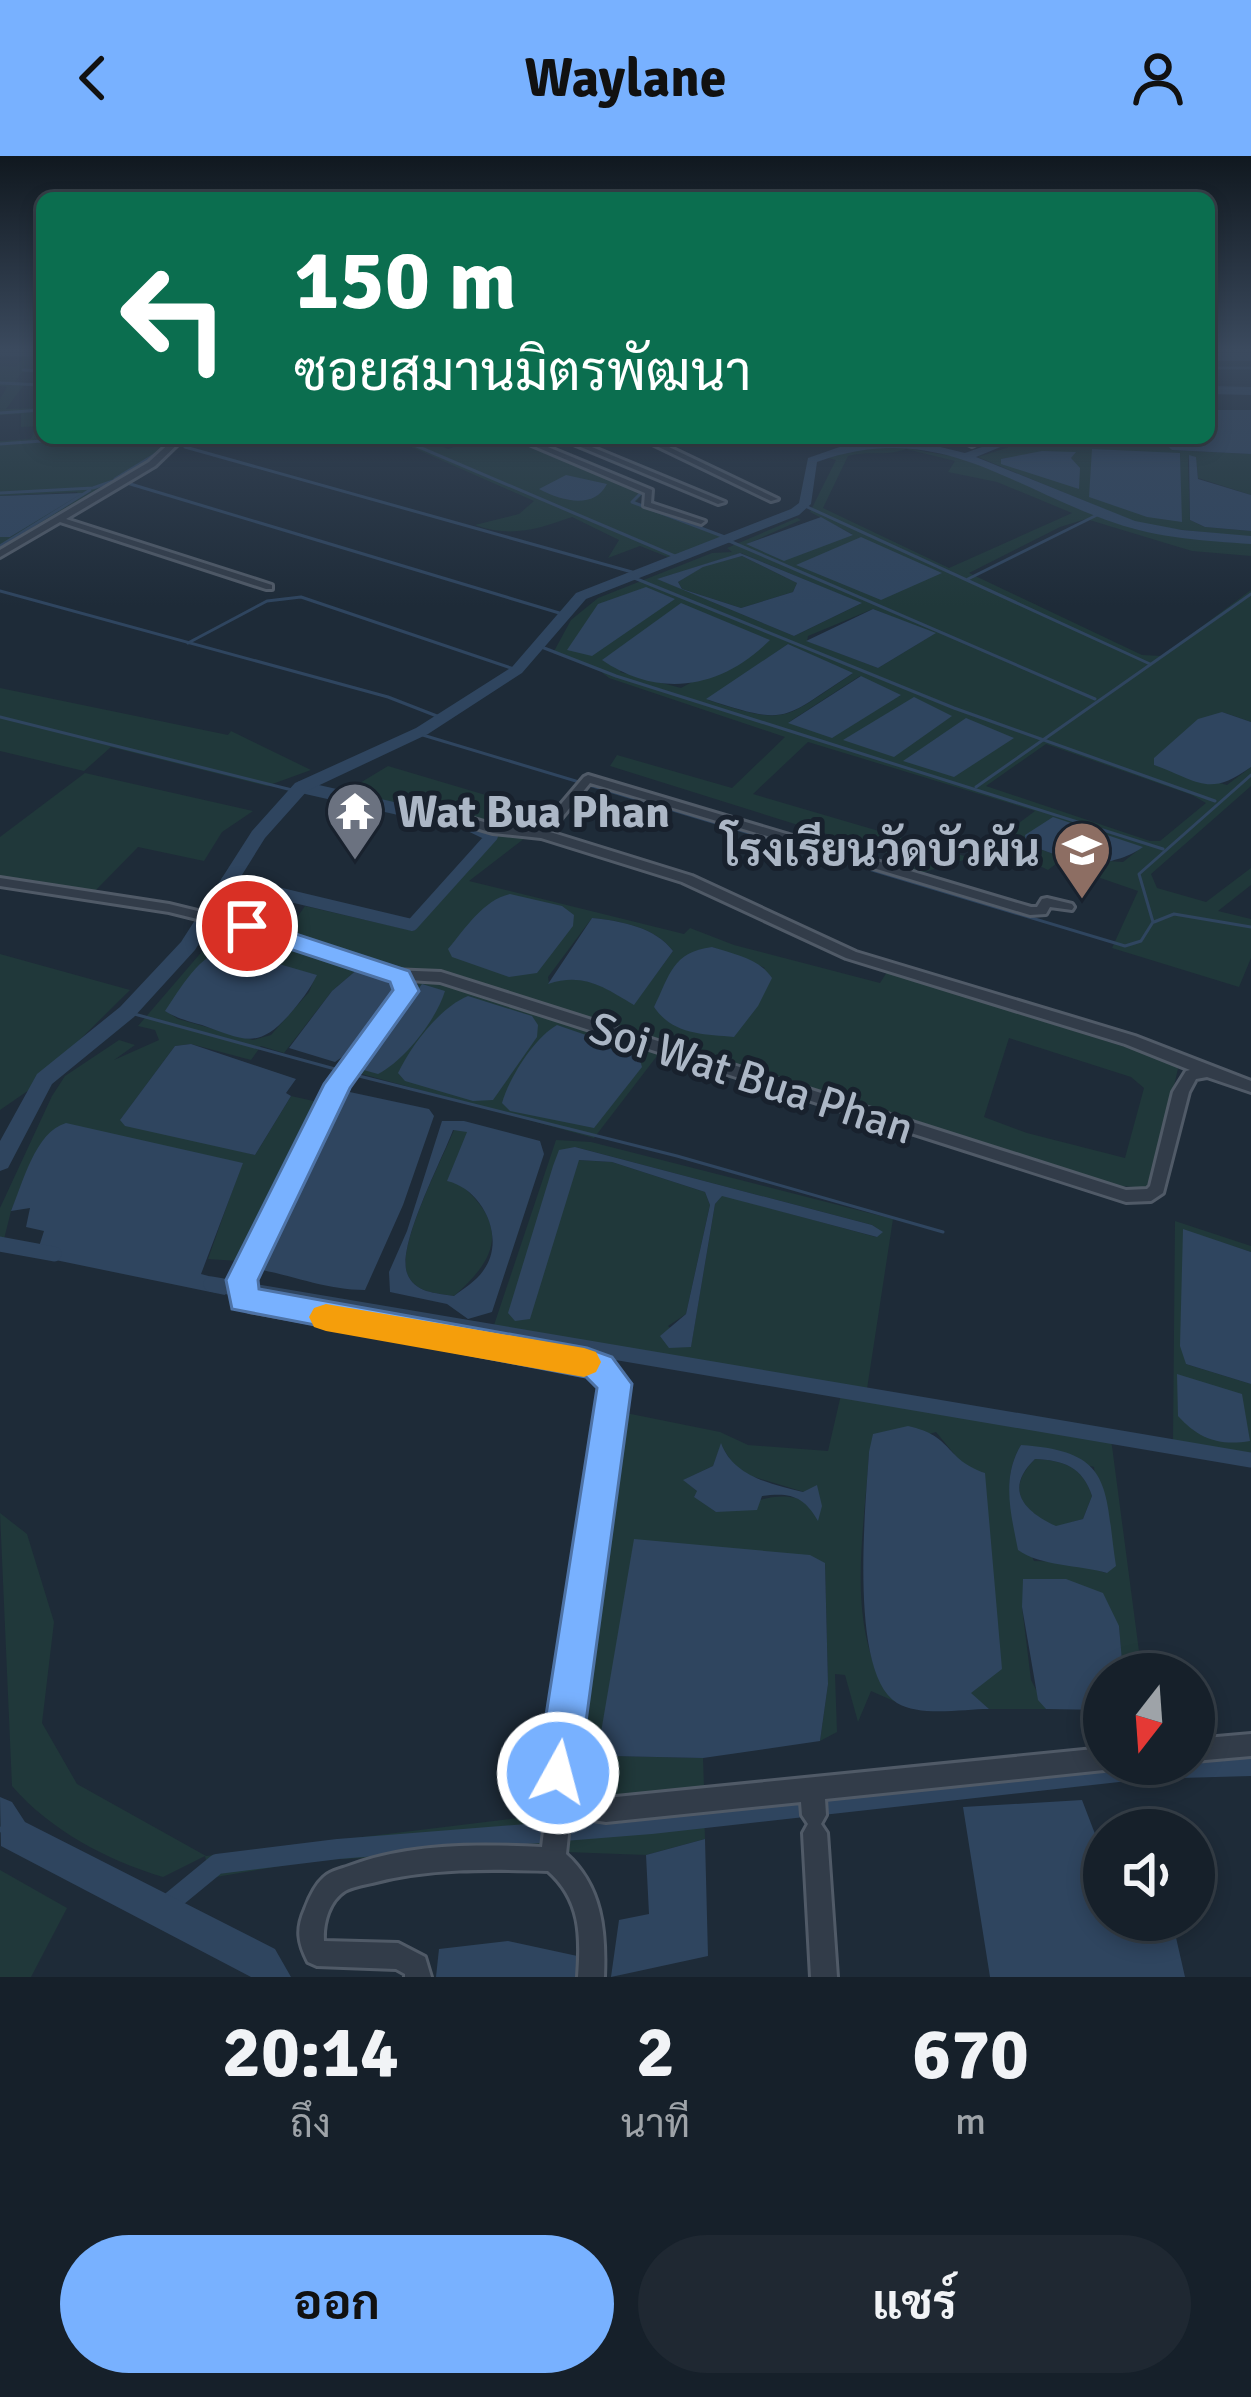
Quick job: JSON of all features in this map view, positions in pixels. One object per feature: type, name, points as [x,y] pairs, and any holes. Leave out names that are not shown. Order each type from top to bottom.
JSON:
[{"type":"street","points":[[0,554],[165,456],[175,444]]},
{"type":"street","points":[[533,444],[649,492],[646,504],[701,521]]},
{"type":"street","points":[[578,444],[721,502]]},
{"type":"street","points":[[657,444],[774,499]]},
{"type":"street","points":[[58,519],[269,587]]},
{"type":"street","points":[[542,834],[582,785],[609,785],[1030,911],[1041,910],[1047,902],[1067,907]]},
{"type":"street","points":[[429,810],[494,829],[542,834],[687,879],[851,955],[1130,1040],[1251,1087]]},
{"type":"street","name":"Soi Wat Bua Phan","points":[[0,882],[169,908],[247,926],[400,976],[441,977],[1126,1196],[1150,1195],[1157,1189],[1181,1092],[1191,1075],[1208,1071]]},
{"type":"street","points":[[400,976],[404,997],[338,1084],[241,1286],[249,1304],[587,1363],[600,1367],[615,1384],[558,1773],[558,1833],[590,1911],[591,1977]]},
{"type":"street","points":[[1215,1749],[1251,1746]]},
{"type":"street","points":[[418,1977],[416,1966],[398,1956],[317,1953],[311,1945],[311,1927],[335,1883],[431,1862],[502,1856],[606,1810],[1083,1761]]},
{"type":"street","points":[[812,1788],[824,1977]]},
{"type":"green space","points":[[36,436],[36,444],[171,444],[162,455],[0,551],[0,537],[10,537],[78,492],[0,496],[0,441]]},
{"type":"green space","points":[[405,444],[448,449],[463,444],[532,444],[644,492],[636,502],[728,538],[668,557],[640,546],[608,558],[619,540],[572,517],[513,531],[475,525],[519,514],[534,501]]},
{"type":"green space","points":[[872,444],[881,444],[969,459],[1139,529],[1251,543],[1251,556],[1192,551],[1086,519],[1060,527],[969,573],[1142,655],[1162,656],[1251,590],[1251,722],[1222,712],[1154,765],[1227,785],[1251,767],[1251,786],[1151,874],[1157,888],[1206,902],[1251,868],[1251,885],[1218,911],[1251,919],[1251,958],[1239,987],[1112,948],[1138,891],[1057,863],[1048,870],[992,843],[1035,811],[808,742],[753,794],[971,858],[918,874],[893,866],[899,859],[894,855],[610,766],[617,755],[732,788],[785,737],[609,678],[595,667],[553,653],[571,620],[598,598],[712,553],[732,552],[727,548],[797,518],[801,520],[747,544],[852,534],[810,512],[836,460],[829,458]],"holes":[[[906,449],[955,461],[948,472],[997,482],[1072,513],[949,568],[823,508],[848,456]],[[741,553],[860,603],[794,636],[658,579]],[[681,604],[769,640],[681,688],[620,672]],[[873,609],[934,634],[878,668],[807,641],[808,636]],[[788,644],[852,674],[784,714],[755,714],[708,700]],[[860,676],[900,696],[789,722]],[[1046,744],[1206,803],[1160,841],[1150,841],[986,786]],[[1026,844],[1142,847],[1123,862],[1108,861],[1092,868]]]},
{"type":"green space","points":[[1019,444],[1165,444],[1172,450],[1251,454],[1251,495],[1198,478],[1189,455],[1188,462],[1190,520],[1205,527],[1251,531],[1251,537],[1145,526],[978,457]],"holes":[[[1180,453],[1181,521],[1089,496],[1091,491]]]},
{"type":"green space","points":[[742,556],[797,583],[793,592],[741,608],[682,589],[678,582],[703,566]]},
{"type":"green space","points":[[0,688],[228,735],[231,731],[311,770],[267,786],[111,747],[84,771],[0,751]]},
{"type":"green space","points":[[388,766],[549,814],[538,828],[469,881],[684,934],[690,928],[734,945],[880,983],[887,972],[1179,1064],[1151,1188],[1103,1185],[286,934],[305,906],[414,931],[495,837],[439,816],[345,792]],"holes":[[[592,918],[647,931],[673,951],[634,1004],[583,980],[549,983],[548,977]],[[712,947],[765,968],[654,1008],[662,991]],[[1009,1038],[1131,1077],[1144,1088],[1125,1158],[984,1117]]]},
{"type":"green space","points":[[85,773],[253,811],[222,832],[204,861],[138,847],[95,891],[0,876],[0,837]]},
{"type":"green space","points":[[277,937],[359,968],[332,991],[284,1053],[261,1046],[251,1060],[191,1044],[175,1046],[121,1119],[255,1155],[291,1096],[318,1102],[238,1261],[208,1259],[242,1163],[42,1142],[11,1211],[4,1239],[0,1238],[0,1208],[65,1076],[119,1040],[135,1045],[114,1060],[159,1040],[155,1030],[138,1026],[211,941],[263,952]],"holes":[[[297,970],[316,975],[309,992],[271,1035],[253,1040],[178,1019],[166,1011]]]},
{"type":"green space","points":[[0,954],[130,990],[29,1090],[0,1110]]},
{"type":"green space","points":[[422,979],[660,1052],[594,1138],[351,1071]]},
{"type":"green space","points":[[454,1130],[468,1131],[460,1184],[486,1213],[492,1241],[481,1268],[454,1296],[415,1285],[406,1260],[414,1223]]},
{"type":"green space","points":[[556,1140],[591,1142],[893,1219],[867,1389],[1110,1431],[1139,1653],[1121,1653],[1119,1626],[1022,1607],[1031,1680],[1046,1709],[989,1709],[970,1693],[964,1466],[936,1432],[869,1452],[863,1615],[879,1676],[896,1702],[871,1691],[858,1722],[845,1675],[835,1674],[837,1732],[820,1741],[828,1684],[825,1563],[611,1756],[703,1758],[704,1787],[583,1798],[568,1787],[621,1397],[627,1399],[626,1413],[720,1432],[748,1445],[828,1451],[843,1386],[492,1331]],"holes":[[[575,1147],[872,1225],[882,1232],[876,1237],[722,1195],[715,1204],[691,1346],[668,1326],[686,1314],[710,1205],[705,1192],[612,1162],[578,1160],[558,1220]],[[721,1445],[738,1472],[804,1492],[808,1502],[773,1497],[716,1512],[694,1496],[698,1492],[684,1480],[713,1466]],[[1021,1445],[1094,1467],[1106,1573],[1072,1562],[1034,1561],[1010,1489]]]},
{"type":"green space","points":[[1175,1221],[1251,1246],[1251,1252],[1183,1230],[1186,1364],[1251,1384],[1251,1453],[1173,1441]]},
{"type":"green space","points":[[1035,1459],[1063,1464],[1083,1478],[1092,1496],[1083,1519],[1056,1527],[1027,1507],[1019,1490]]},
{"type":"green space","points":[[0,1513],[27,1534],[54,1622],[42,1723],[77,1784],[206,1856],[550,1814],[704,1807],[705,1839],[646,1855],[539,1851],[316,1860],[210,1878],[205,1856],[163,1877],[101,1853],[44,1817],[12,1786]]},
{"type":"green space","points":[[0,1870],[67,1908],[31,1977],[0,1977]]},
{"type":"water","points":[[1215,436],[1251,436],[1251,454],[1172,450],[1165,444],[1215,444]]},
{"type":"water","points":[[1092,449],[1180,453],[1182,522],[1147,517],[1089,497]]},
{"type":"water","points":[[1042,451],[1076,452],[1071,458],[1080,468],[1079,489],[1001,464],[1001,459]]},
{"type":"water","points":[[1189,455],[1196,457],[1198,479],[1251,495],[1251,531],[1205,527],[1190,520]]},
{"type":"water","points":[[566,475],[607,484],[594,497],[578,501],[539,489]]},
{"type":"water","points":[[83,493],[10,537],[0,537],[0,496]]},
{"type":"water","points":[[821,517],[853,535],[784,561],[746,544]]},
{"type":"water","points":[[861,537],[942,573],[881,600],[796,565]]},
{"type":"water","points":[[740,553],[862,603],[794,636],[657,579]],"holes":[[[742,556],[797,583],[793,592],[741,608],[682,589],[678,582],[703,567]]]},
{"type":"water","points":[[646,587],[675,599],[592,656],[567,650],[598,604]]},
{"type":"water","points":[[681,603],[770,640],[731,669],[689,683],[645,680],[602,660]]},
{"type":"water","points":[[873,609],[936,633],[878,668],[806,641]]},
{"type":"water","points":[[788,644],[853,673],[784,714],[755,713],[706,699]]},
{"type":"water","points":[[861,676],[901,695],[832,738],[788,723]]},
{"type":"water","points":[[914,697],[952,716],[894,757],[843,740]]},
{"type":"water","points":[[1222,712],[1251,722],[1251,767],[1224,782],[1203,784],[1154,765],[1154,758],[1198,719]]},
{"type":"water","points":[[966,718],[1014,738],[954,777],[903,761]]},
{"type":"water","points":[[1053,817],[1143,847],[1092,868],[1026,844],[1025,835]]},
{"type":"water","points":[[510,894],[562,906],[574,915],[573,926],[537,973],[509,977],[452,957],[448,949],[475,916]]},
{"type":"water","points":[[592,918],[647,931],[673,951],[634,1005],[583,981],[548,984]]},
{"type":"water","points":[[712,947],[753,961],[772,978],[734,1037],[679,1028],[654,1007],[680,960]]},
{"type":"water","points":[[227,949],[317,975],[289,1015],[268,1034],[239,1037],[165,1011],[199,965]]},
{"type":"water","points":[[359,968],[396,987],[342,1057],[335,1062],[289,1048],[332,991]]},
{"type":"water","points":[[422,984],[445,991],[427,1026],[388,1068],[378,1074],[360,1069]]},
{"type":"water","points":[[468,996],[532,1016],[538,1025],[537,1037],[493,1100],[473,1101],[405,1081],[398,1073],[427,1029]]},
{"type":"water","points":[[557,1025],[638,1053],[642,1067],[594,1128],[510,1111],[502,1103],[524,1060]]},
{"type":"water","points":[[191,1044],[296,1079],[286,1093],[291,1096],[255,1155],[125,1126],[120,1120],[175,1046]]},
{"type":"water","points":[[345,1091],[429,1109],[434,1116],[403,1205],[365,1290],[262,1270]]},
{"type":"water","points":[[442,1121],[464,1121],[540,1141],[544,1154],[492,1312],[468,1319],[447,1304],[390,1292],[389,1272]],"holes":[[[453,1130],[467,1132],[447,1181],[481,1205],[493,1245],[483,1271],[454,1296],[415,1285],[406,1260],[414,1223]]]},
{"type":"water","points":[[66,1123],[243,1163],[201,1274],[231,1282],[225,1295],[36,1256],[44,1231],[26,1227],[30,1208],[11,1211],[38,1147]]},
{"type":"water","points":[[575,1147],[872,1225],[883,1232],[877,1237],[722,1196],[715,1204],[691,1347],[669,1348],[660,1336],[686,1314],[710,1205],[705,1192],[612,1162],[579,1160],[530,1319],[515,1321],[508,1313],[553,1166],[559,1150]]},
{"type":"water","points":[[1183,1229],[1251,1252],[1251,1384],[1186,1364],[1180,1346]]},
{"type":"water","points":[[1177,1374],[1242,1394],[1250,1441],[1210,1439],[1186,1424],[1178,1416]]},
{"type":"water","points":[[908,1426],[934,1436],[962,1461],[985,1473],[1002,1669],[971,1693],[989,1709],[906,1707],[882,1686],[872,1658],[864,1585],[869,1452],[873,1434]]},
{"type":"water","points":[[721,1443],[734,1463],[754,1477],[803,1492],[817,1485],[822,1506],[818,1521],[802,1501],[788,1496],[762,1496],[757,1510],[716,1512],[694,1497],[697,1491],[683,1480],[713,1466]]},
{"type":"water","points":[[1021,1445],[1074,1455],[1089,1465],[1105,1495],[1116,1566],[1107,1573],[1048,1562],[1018,1550],[1009,1496]],"holes":[[[1035,1459],[1071,1467],[1083,1478],[1092,1496],[1083,1519],[1056,1526],[1027,1506],[1019,1489],[1021,1480]]]},
{"type":"water","points":[[634,1539],[810,1555],[825,1563],[828,1684],[820,1741],[703,1758],[610,1756],[599,1744]]},
{"type":"water","points":[[1023,1579],[1066,1579],[1103,1593],[1119,1626],[1121,1653],[1083,1653],[1083,1710],[1046,1709],[1038,1700],[1022,1607]]},
{"type":"water","points":[[1082,1800],[1083,1941],[1177,1941],[1185,1977],[990,1977],[963,1807]]},
{"type":"water","points":[[705,1839],[708,1956],[611,1977],[619,1920],[649,1914],[646,1855]]},
{"type":"water","points":[[508,1941],[582,1957],[581,1977],[436,1977],[439,1949]]},
{"type":"waterway","points":[[0,444],[36,441]]},
{"type":"waterway","points":[[115,479],[167,444]]},
{"type":"waterway","points":[[412,444],[677,557]]},
{"type":"waterway","points":[[527,444],[642,492],[632,502],[730,539]]},
{"type":"waterway","points":[[0,1162],[44,1079],[127,1012],[188,946],[258,835],[301,787],[422,731],[517,670],[581,596],[795,512],[805,504],[812,460],[870,444]]},
{"type":"waterway","points":[[905,444],[966,457],[1131,524],[1251,540]]},
{"type":"waterway","points":[[969,456],[1001,444]]},
{"type":"waterway","points":[[185,447],[632,572]]},
{"type":"waterway","points":[[0,493],[93,488],[116,480]]},
{"type":"waterway","points":[[127,483],[566,615]]},
{"type":"waterway","points":[[0,546],[90,490]]},
{"type":"waterway","points":[[803,505],[1150,664]]},
{"type":"waterway","points":[[968,579],[1101,513]]},
{"type":"waterway","points":[[727,540],[1095,699]]},
{"type":"waterway","points":[[627,575],[1043,740]]},
{"type":"waterway","points":[[0,591],[189,643]]},
{"type":"waterway","points":[[1043,740],[1251,594]]},
{"type":"waterway","points":[[189,643],[267,601],[301,597],[517,670]]},
{"type":"waterway","points":[[189,643],[388,697],[442,718]]},
{"type":"waterway","points":[[539,646],[616,676],[1163,849]]},
{"type":"waterway","points":[[0,717],[296,791]]},
{"type":"waterway","points":[[416,733],[1125,946],[1141,941],[1153,922],[1139,874],[1251,775]]},
{"type":"waterway","points":[[976,787],[1043,740]]},
{"type":"waterway","points":[[1043,740],[1215,801]]},
{"type":"waterway","points":[[227,881],[412,925],[492,836],[469,825],[301,787]]},
{"type":"waterway","points":[[1154,922],[1174,914],[1251,927]]},
{"type":"waterway","points":[[127,1012],[335,1069]]},
{"type":"waterway","points":[[355,1075],[677,1156],[943,1232]]},
{"type":"waterway","points":[[0,1244],[54,1254]]},
{"type":"waterway","points":[[211,1284],[1251,1460]]},
{"type":"waterway","points":[[161,1910],[217,1864],[338,1849],[651,1824],[1145,1769],[1251,1766]]},
{"type":"waterway","points":[[0,1814],[13,1834],[262,1962],[273,1977]]},
{"type":"waterway","points":[[0,1830],[7,1824]]},
{"type":"slow traffic","points":[[326,1317],[584,1362]]},
{"type":"place","name":"Wat Bua Phan","points":[[355,862]]},
{"type":"place","name":"โรงเรียนวัดบัวผัน","points":[[1082,901]]},
{"type":"route","points":[[247,926],[400,976],[406,991],[338,1084],[242,1280],[244,1299],[249,1304],[587,1363],[600,1367],[615,1384],[558,1773]]}]
